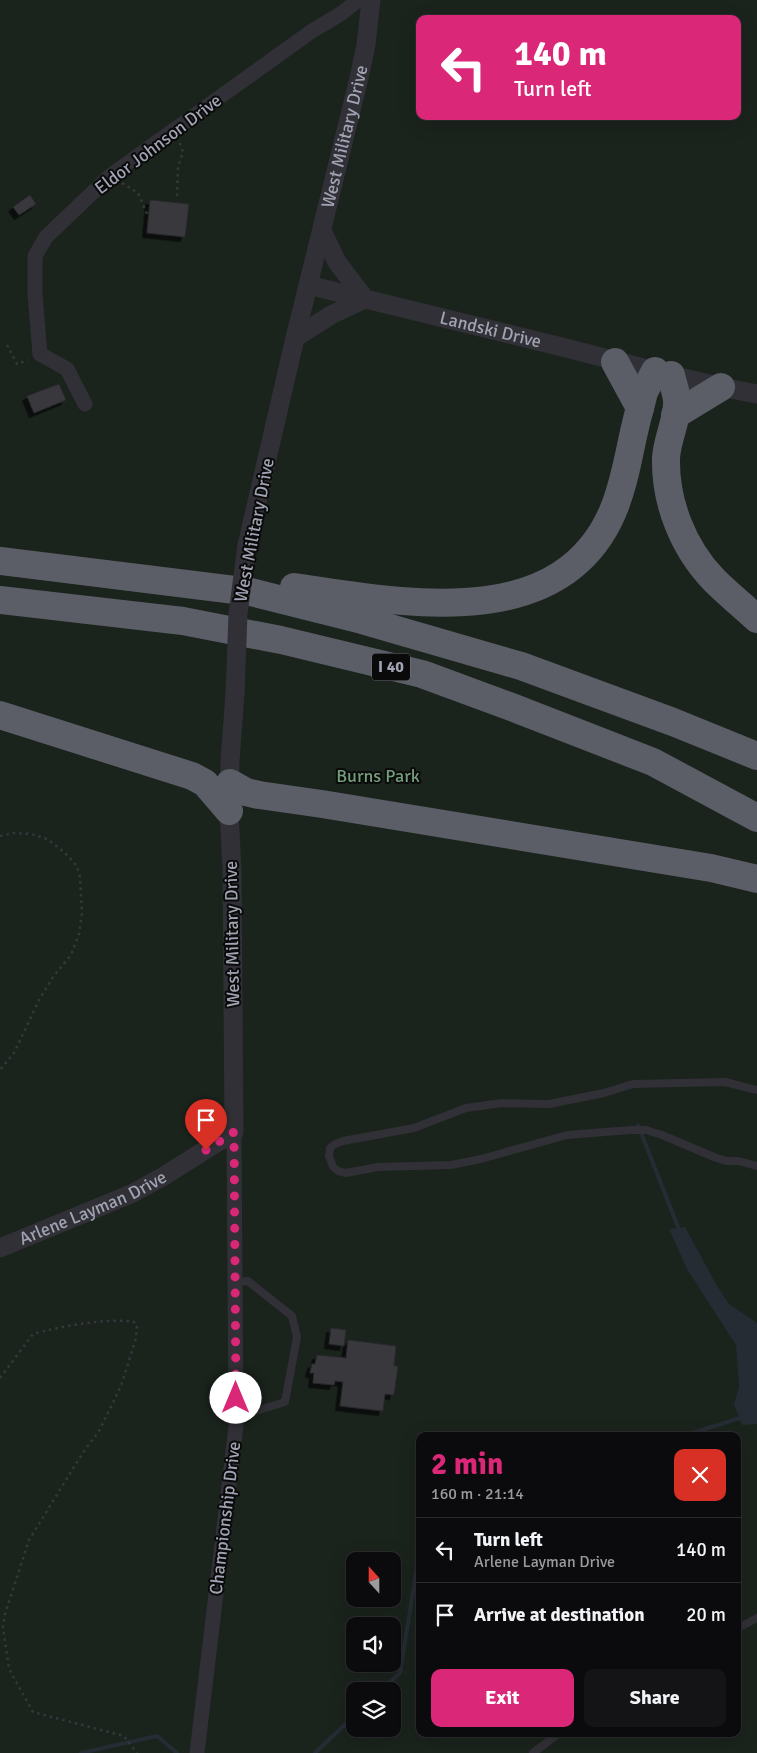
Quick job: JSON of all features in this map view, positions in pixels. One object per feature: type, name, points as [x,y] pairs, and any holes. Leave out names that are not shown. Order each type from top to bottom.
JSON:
[{"type":"highway","points":[[615,362],[640,408]]},
{"type":"highway","points":[[251,592],[267,583],[401,602],[479,601],[503,598],[547,582],[567,570],[580,559],[601,533],[613,512],[620,492],[644,392],[663,373],[676,398],[677,406],[668,439],[666,457],[671,500],[681,531],[691,550],[708,573],[757,619]]},
{"type":"highway","points":[[675,415],[721,387]]},
{"type":"highway","name":"I 40","points":[[0,561],[251,592],[434,639],[521,666],[674,722],[757,756]]},
{"type":"highway","name":"I 40","points":[[0,600],[183,620],[281,640],[422,674],[654,762],[757,818]]},
{"type":"highway","points":[[0,715],[192,776],[205,783],[229,817],[269,796]]},
{"type":"highway","points":[[192,776],[218,771],[230,772],[246,792],[712,868],[757,879]]},
{"type":"street","name":"Eldor Johnson Drive","points":[[40,354],[35,294],[35,256],[46,237],[111,175],[358,0]]},
{"type":"street","name":"West Military Drive","points":[[234,1132],[232,870],[229,817],[238,614],[248,545],[295,338],[366,45],[371,0]]},
{"type":"street","points":[[295,338],[331,315],[365,299],[337,262],[322,231]]},
{"type":"street","name":"Landski Drive","points":[[308,285],[615,362],[757,394]]},
{"type":"street","points":[[40,354],[67,370],[85,404]]},
{"type":"street","name":"Arlene Layman Drive","points":[[0,1248],[131,1194],[164,1176],[234,1132]]},
{"type":"street","name":"Championship Drive","points":[[197,1753],[236,1417],[234,1132]]},
{"type":"lane","points":[[757,1090],[725,1082],[633,1084],[604,1093],[549,1104],[502,1103],[484,1105],[466,1108],[414,1128],[343,1141],[330,1148],[329,1156],[333,1167],[338,1171],[346,1173],[378,1167],[451,1165],[481,1159],[567,1135],[646,1130],[671,1138],[726,1161],[743,1162],[757,1166]]},
{"type":"lane","points":[[236,1282],[248,1281],[292,1316],[296,1337],[285,1402],[236,1417]]},
{"type":"lane","points":[[741,1626],[757,1618]]},
{"type":"lane","points":[[533,1753],[554,1737]]},
{"type":"path","points":[[174,131],[183,152],[178,167],[177,196]]},
{"type":"path","points":[[111,175],[138,193],[147,214]]},
{"type":"path","points":[[7,344],[18,364],[40,354]]},
{"type":"path","points":[[0,836],[14,833],[31,834],[47,839],[64,852],[77,866],[80,876],[82,913],[79,934],[71,955],[53,977],[38,1000],[14,1053],[0,1070]]},
{"type":"path","points":[[0,1378],[33,1334],[100,1321],[129,1321],[137,1325],[136,1338],[121,1386],[107,1416],[29,1540],[2,1627],[9,1669],[33,1712],[124,1736],[136,1751]]},
{"type":"green space","name":"Burns Park","points":[[0,0],[757,0],[757,1753],[0,1753]]},
{"type":"shaded area","points":[[685,1227],[729,1304],[757,1323],[757,1424],[742,1425],[734,1404],[739,1387],[736,1345],[687,1269],[669,1229]]},
{"type":"building","points":[[30,195],[36,204],[19,215],[13,207]]},
{"type":"building","points":[[150,200],[189,204],[185,237],[147,233]]},
{"type":"building","points":[[59,384],[66,400],[34,413],[27,396]]},
{"type":"building","points":[[331,1328],[346,1330],[344,1346],[329,1344]]},
{"type":"building","points":[[348,1340],[396,1346],[394,1366],[398,1366],[394,1395],[385,1394],[383,1411],[340,1406],[343,1382],[335,1381],[334,1385],[313,1383],[314,1373],[310,1373],[317,1355],[346,1358]]},
{"type":"waterway","points":[[638,1125],[680,1232]]},
{"type":"waterway","points":[[696,1432],[743,1417]]},
{"type":"waterway","points":[[390,1682],[400,1673],[416,1573]]},
{"type":"waterway","points":[[315,1753],[346,1724]]},
{"type":"waterway","points":[[81,1753],[157,1736],[177,1753]]},
{"type":"route","points":[[206,1150],[234,1132],[236,1398]]}]
